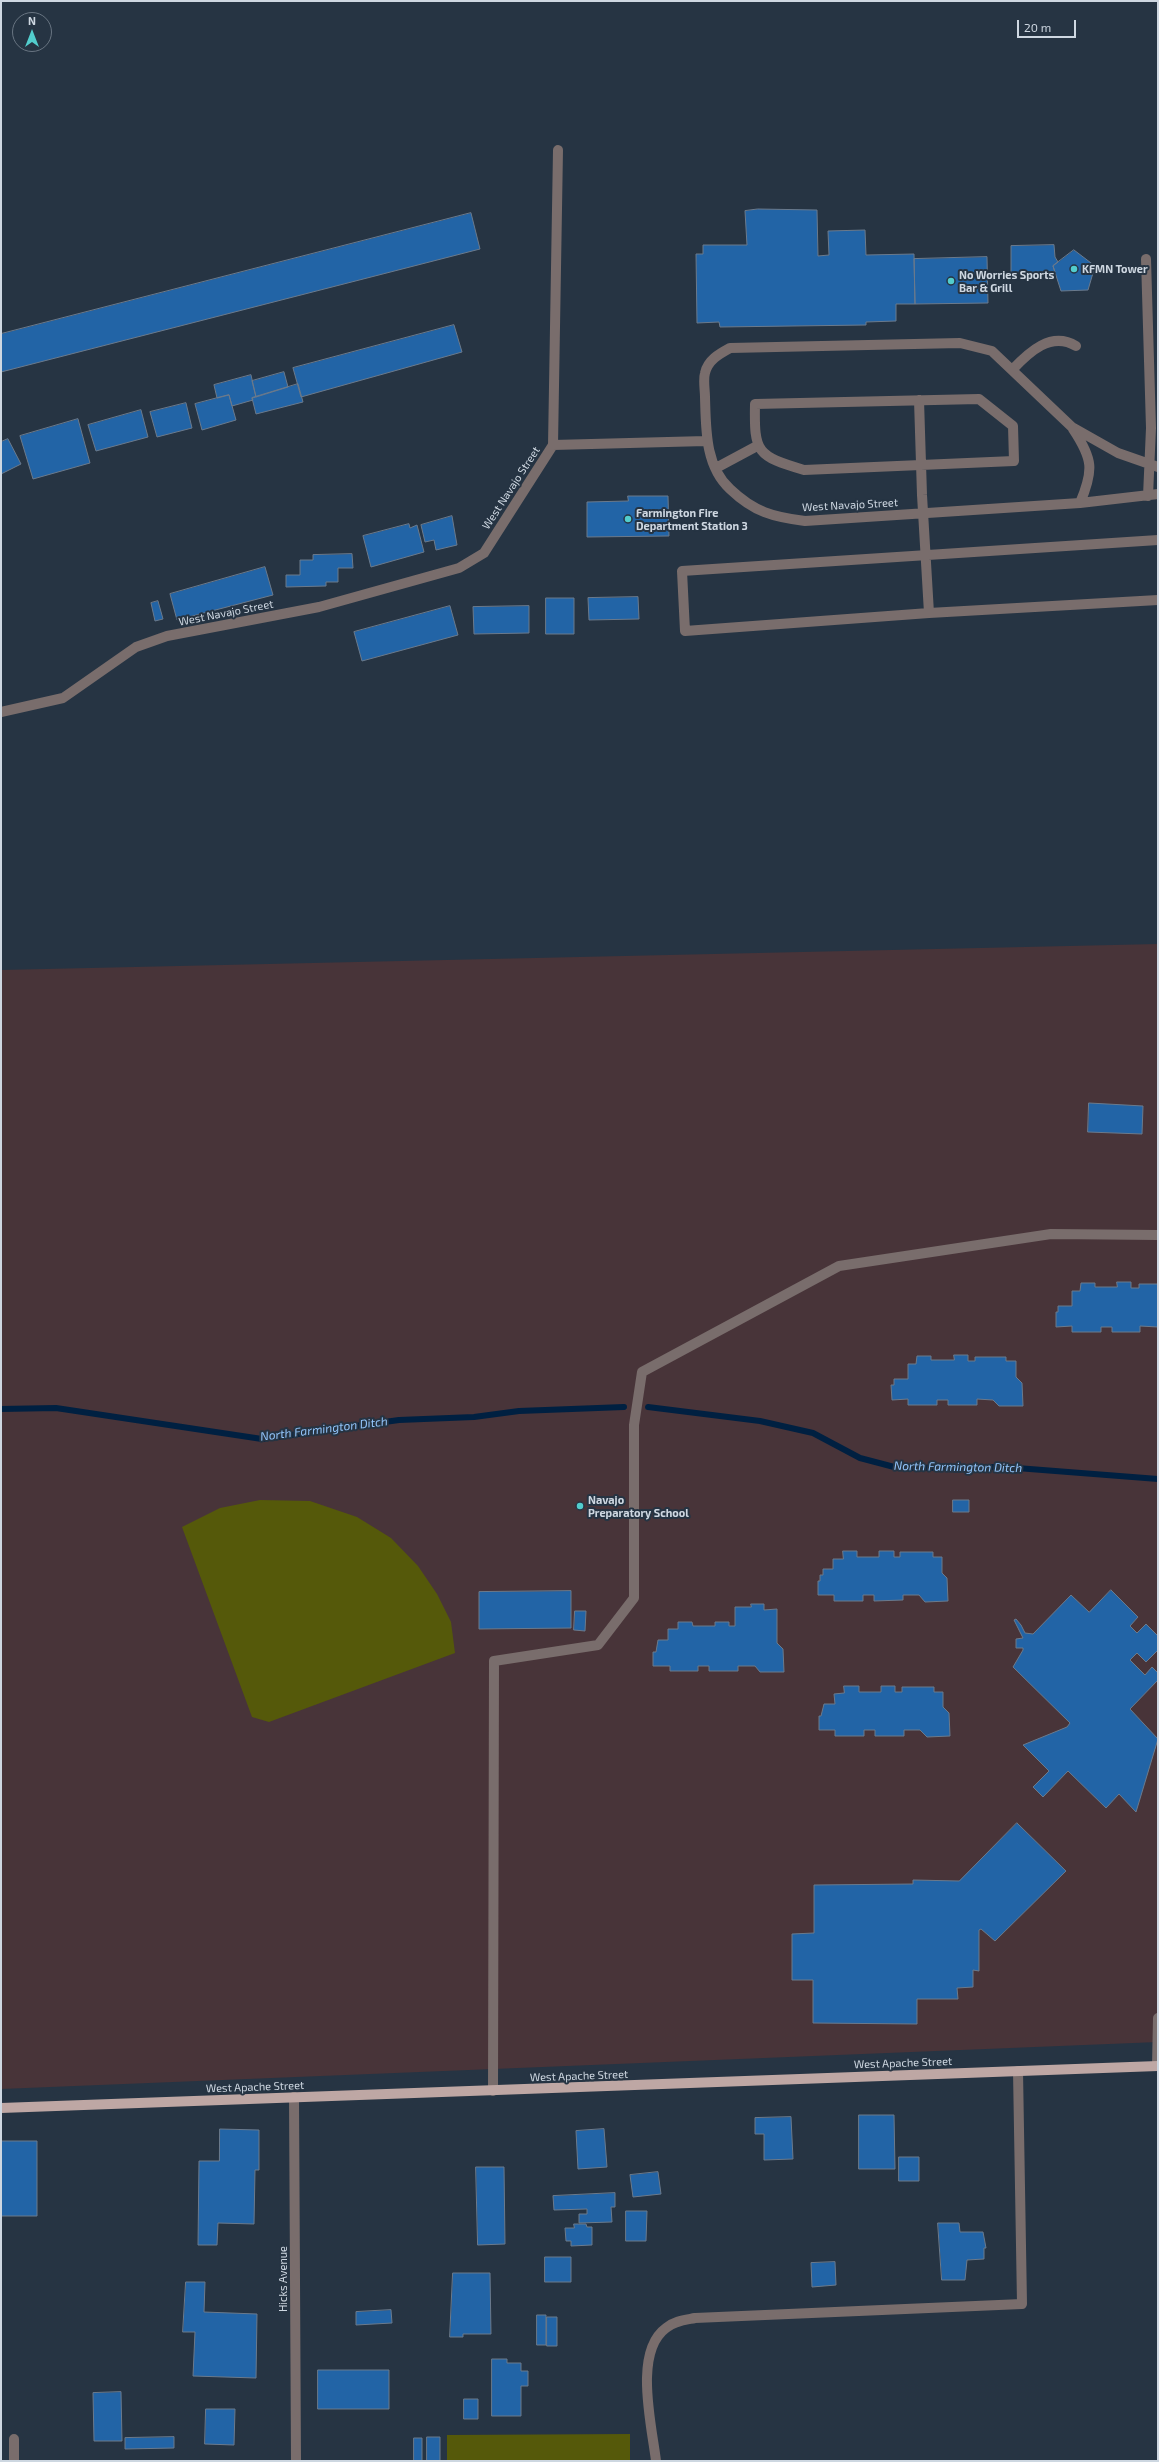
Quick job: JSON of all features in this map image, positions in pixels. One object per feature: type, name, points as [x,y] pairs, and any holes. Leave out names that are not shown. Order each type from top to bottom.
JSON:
[{"type":"main road","name":"West Apache Street","points":[[1,2108],[1158,2066]]},
{"type":"street","points":[[553,445],[558,150]]},
{"type":"street","points":[[1146,259],[1153,495]]},
{"type":"street","points":[[1012,370],[1027,354],[1043,344],[1055,341],[1070,342],[1076,346]]},
{"type":"street","points":[[706,441],[705,372],[714,356],[730,348],[960,343],[992,352],[1072,427],[1084,446],[1090,466],[1090,476],[1080,503]]},
{"type":"street","points":[[979,399],[1013,426],[1014,461],[804,470],[776,462],[757,446],[754,435],[755,404],[919,400],[979,399]]},
{"type":"street","points":[[919,400],[923,513],[929,613]]},
{"type":"street","points":[[1072,427],[1118,452],[1153,465]]},
{"type":"street","name":"West Navajo Street","points":[[1,712],[63,698],[136,647],[167,636],[319,607],[459,568],[484,553],[553,445],[706,441],[716,468],[729,488],[750,505],[773,517],[805,521],[1080,503],[1153,495]]},
{"type":"street","points":[[716,468],[757,446]]},
{"type":"street","points":[[1158,540],[682,571],[685,631],[929,613],[1158,600]]},
{"type":"street","points":[[493,2091],[494,1661],[598,1645],[634,1598],[634,1425],[642,1372],[839,1266],[1051,1234],[1158,1235]]},
{"type":"street","points":[[1158,2018],[1158,2066]]},
{"type":"street","points":[[656,2461],[648,2401],[648,2363],[650,2350],[656,2337],[666,2327],[680,2320],[695,2318],[1022,2304],[1018,2071]]},
{"type":"street","name":"Hicks Avenue","points":[[294,2097],[296,2461]]},
{"type":"street","points":[[14,2439],[14,2461]]},
{"type":"shaded area","name":"Navajo Preparatory School","points":[[1158,944],[1158,2042],[1,2089],[1,970]]},
{"type":"shaded area","points":[[260,1500],[310,1501],[357,1517],[391,1538],[418,1566],[437,1594],[451,1622],[455,1653],[269,1722],[252,1717],[182,1527],[220,1508]]},
{"type":"shaded area","points":[[630,2434],[630,2461],[447,2461],[447,2435]]},
{"type":"building","points":[[758,209],[817,210],[818,256],[829,255],[828,231],[865,230],[866,255],[914,254],[915,304],[896,304],[896,321],[866,322],[866,325],[720,327],[719,322],[697,323],[696,254],[703,254],[703,245],[747,245],[745,211]]},
{"type":"building","points":[[471,213],[480,249],[1,372],[1,334]]},
{"type":"building","points":[[1054,245],[1055,257],[1058,262],[1053,266],[1055,272],[1011,273],[1011,246]]},
{"type":"building","name":"KFMN Tower","points":[[1074,250],[1095,266],[1088,290],[1061,291],[1053,266]]},
{"type":"building","name":"No Worries Sports Bar & Grill","points":[[987,257],[988,303],[915,304],[914,259]]},
{"type":"building","points":[[454,325],[462,352],[301,397],[293,368]]},
{"type":"building","points":[[284,372],[288,387],[256,397],[252,381]]},
{"type":"building","points":[[251,375],[256,397],[252,398],[253,400],[232,406],[229,395],[217,398],[214,385]]},
{"type":"building","points":[[298,384],[303,402],[256,414],[252,398]]},
{"type":"building","points":[[229,395],[236,420],[202,430],[195,404]]},
{"type":"building","points":[[186,403],[192,428],[157,437],[150,412]]},
{"type":"building","points":[[141,410],[148,437],[96,451],[88,425]]},
{"type":"building","points":[[78,419],[90,463],[33,479],[20,436]]},
{"type":"building","points":[[8,439],[21,464],[1,474],[1,442]]},
{"type":"building","name":"Farmington Fire Department Station 3","points":[[628,496],[668,496],[669,536],[587,537],[587,502],[628,501]]},
{"type":"building","points":[[452,516],[457,545],[436,550],[434,540],[425,542],[421,525]]},
{"type":"building","points":[[409,524],[410,528],[417,525],[424,552],[371,567],[363,536]]},
{"type":"building","points":[[352,554],[353,568],[338,568],[338,582],[326,582],[326,586],[286,587],[286,575],[300,575],[300,560],[313,560],[313,555]]},
{"type":"building","points":[[265,567],[273,595],[177,620],[170,594]]},
{"type":"building","points":[[638,597],[639,619],[589,620],[588,598]]},
{"type":"building","points":[[546,598],[574,598],[574,634],[546,634]]},
{"type":"building","points":[[158,601],[163,619],[155,621],[151,603]]},
{"type":"building","points":[[450,606],[458,635],[362,661],[354,632]]},
{"type":"building","points":[[529,606],[529,633],[474,634],[473,607]]},
{"type":"building","points":[[1089,1103],[1143,1106],[1142,1134],[1088,1132]]},
{"type":"building","points":[[1117,1282],[1131,1282],[1131,1288],[1139,1288],[1139,1284],[1158,1284],[1158,1327],[1140,1326],[1140,1332],[1112,1332],[1112,1327],[1101,1327],[1101,1332],[1072,1332],[1072,1326],[1056,1327],[1056,1312],[1058,1312],[1058,1306],[1072,1306],[1072,1291],[1080,1291],[1081,1283],[1095,1283],[1095,1287],[1117,1287]]},
{"type":"building","points":[[954,1355],[968,1355],[968,1361],[975,1361],[975,1357],[1006,1357],[1006,1361],[1016,1361],[1016,1377],[1022,1383],[1023,1406],[999,1406],[993,1400],[977,1399],[977,1405],[948,1405],[948,1400],[937,1400],[937,1405],[908,1405],[908,1399],[892,1400],[891,1385],[894,1385],[894,1379],[908,1379],[908,1364],[916,1364],[917,1356],[931,1356],[931,1360],[954,1360]]},
{"type":"building","points":[[953,1500],[969,1500],[969,1512],[953,1512]]},
{"type":"building","points":[[843,1551],[857,1551],[857,1557],[879,1557],[879,1551],[894,1551],[894,1557],[900,1557],[900,1552],[933,1552],[933,1557],[942,1557],[942,1573],[947,1578],[948,1601],[925,1602],[919,1595],[903,1595],[903,1600],[874,1601],[874,1595],[863,1595],[863,1601],[834,1601],[834,1595],[818,1595],[818,1581],[820,1581],[820,1575],[823,1575],[823,1569],[833,1569],[833,1559],[843,1559]]},
{"type":"building","points":[[1111,1590],[1138,1617],[1130,1626],[1137,1633],[1146,1624],[1158,1636],[1158,1650],[1146,1662],[1137,1653],[1130,1660],[1145,1675],[1152,1667],[1158,1673],[1158,1680],[1130,1709],[1158,1739],[1136,1812],[1119,1794],[1106,1808],[1068,1771],[1043,1797],[1033,1787],[1049,1771],[1023,1745],[1067,1727],[1070,1723],[1013,1667],[1023,1650],[1023,1648],[1016,1648],[1016,1639],[1023,1638],[1014,1620],[1016,1619],[1025,1633],[1033,1634],[1071,1595],[1089,1612]]},
{"type":"building","points":[[571,1591],[571,1628],[479,1629],[479,1592]]},
{"type":"building","points":[[751,1604],[764,1604],[764,1610],[777,1609],[777,1643],[783,1649],[784,1672],[760,1672],[755,1666],[738,1666],[738,1671],[709,1671],[709,1666],[698,1666],[698,1671],[670,1671],[670,1666],[653,1666],[653,1652],[656,1652],[658,1640],[668,1640],[668,1629],[678,1629],[678,1622],[692,1622],[693,1626],[715,1626],[715,1622],[729,1622],[729,1626],[735,1626],[735,1607],[751,1607]]},
{"type":"building","points":[[575,1611],[586,1611],[585,1631],[574,1630]]},
{"type":"building","points":[[844,1686],[859,1686],[859,1692],[881,1692],[881,1686],[895,1686],[895,1692],[902,1692],[902,1687],[934,1687],[934,1692],[943,1692],[943,1707],[949,1713],[950,1736],[927,1737],[920,1730],[904,1730],[904,1736],[875,1736],[875,1730],[864,1730],[864,1736],[835,1736],[835,1730],[819,1730],[819,1716],[821,1716],[824,1704],[835,1704],[834,1694],[844,1693]]},
{"type":"building","points":[[1017,1823],[1066,1871],[995,1941],[981,1929],[979,1930],[979,1971],[973,1970],[973,1987],[957,1988],[958,1999],[917,1999],[917,2024],[813,2023],[813,1980],[792,1980],[792,1934],[814,1933],[814,1885],[913,1884],[913,1880],[959,1881]]},
{"type":"building","points":[[859,2115],[894,2115],[895,2169],[859,2169]]},
{"type":"building","points":[[791,2117],[793,2159],[764,2160],[764,2134],[755,2134],[755,2118]]},
{"type":"building","points":[[220,2129],[259,2130],[259,2170],[255,2170],[254,2224],[218,2223],[217,2245],[198,2245],[199,2161],[219,2161]]},
{"type":"building","points":[[604,2129],[607,2167],[578,2169],[576,2131]]},
{"type":"building","points":[[1,2141],[37,2141],[37,2216],[1,2216]]},
{"type":"building","points":[[899,2157],[919,2157],[919,2181],[899,2181]]},
{"type":"building","points":[[476,2167],[504,2167],[505,2244],[478,2245]]},
{"type":"building","points":[[658,2172],[661,2194],[633,2197],[630,2175]]},
{"type":"building","points":[[615,2193],[615,2207],[611,2207],[612,2222],[579,2223],[579,2214],[587,2214],[587,2209],[554,2210],[553,2196]]},
{"type":"building","points":[[626,2211],[647,2211],[646,2241],[626,2241]]},
{"type":"building","points":[[938,2223],[959,2223],[960,2232],[983,2232],[986,2248],[984,2248],[984,2259],[967,2260],[965,2280],[942,2280]]},
{"type":"building","points":[[574,2224],[586,2224],[587,2227],[592,2227],[592,2245],[571,2246],[571,2241],[566,2241],[565,2228],[574,2228]]},
{"type":"building","points":[[545,2257],[571,2257],[571,2282],[545,2282]]},
{"type":"building","points":[[835,2262],[836,2285],[812,2287],[811,2263]]},
{"type":"building","points":[[453,2273],[490,2273],[491,2334],[463,2334],[463,2337],[450,2337]]},
{"type":"building","points":[[186,2282],[205,2282],[204,2312],[257,2314],[256,2378],[193,2376],[195,2332],[183,2332]]},
{"type":"building","points":[[391,2310],[392,2323],[356,2325],[356,2312]]},
{"type":"building","points":[[537,2315],[546,2315],[546,2345],[537,2345]]},
{"type":"building","points":[[547,2317],[557,2317],[557,2346],[547,2346]]},
{"type":"building","points":[[492,2359],[507,2359],[507,2363],[521,2363],[521,2371],[528,2371],[528,2386],[521,2386],[521,2416],[492,2416]]},
{"type":"building","points":[[318,2370],[389,2370],[389,2409],[318,2409]]},
{"type":"building","points":[[121,2392],[122,2441],[94,2441],[93,2393]]},
{"type":"building","points":[[464,2399],[478,2399],[478,2419],[464,2419]]},
{"type":"building","points":[[206,2409],[235,2409],[234,2445],[205,2444]]},
{"type":"building","points":[[174,2437],[174,2448],[125,2449],[125,2438]]},
{"type":"building","points":[[427,2437],[440,2437],[440,2461],[427,2461]]},
{"type":"building","points":[[414,2438],[422,2438],[422,2461],[414,2461]]},
{"type":"waterway","name":"North Farmington Ditch","points":[[1,1409],[56,1408],[262,1439],[399,1420],[474,1417],[519,1411],[624,1407]]},
{"type":"waterway","name":"North Farmington Ditch","points":[[648,1407],[760,1421],[813,1433],[860,1458],[898,1468],[1004,1467],[1158,1479]]},
{"type":"place","name":"KFMN Tower","points":[[1074,269]]},
{"type":"place","name":"No Worries Sports Bar & Grill","points":[[951,281]]},
{"type":"place","name":"Farmington Fire Department Station 3","points":[[628,519]]},
{"type":"place","name":"Navajo Preparatory School","points":[[580,1506]]}]
